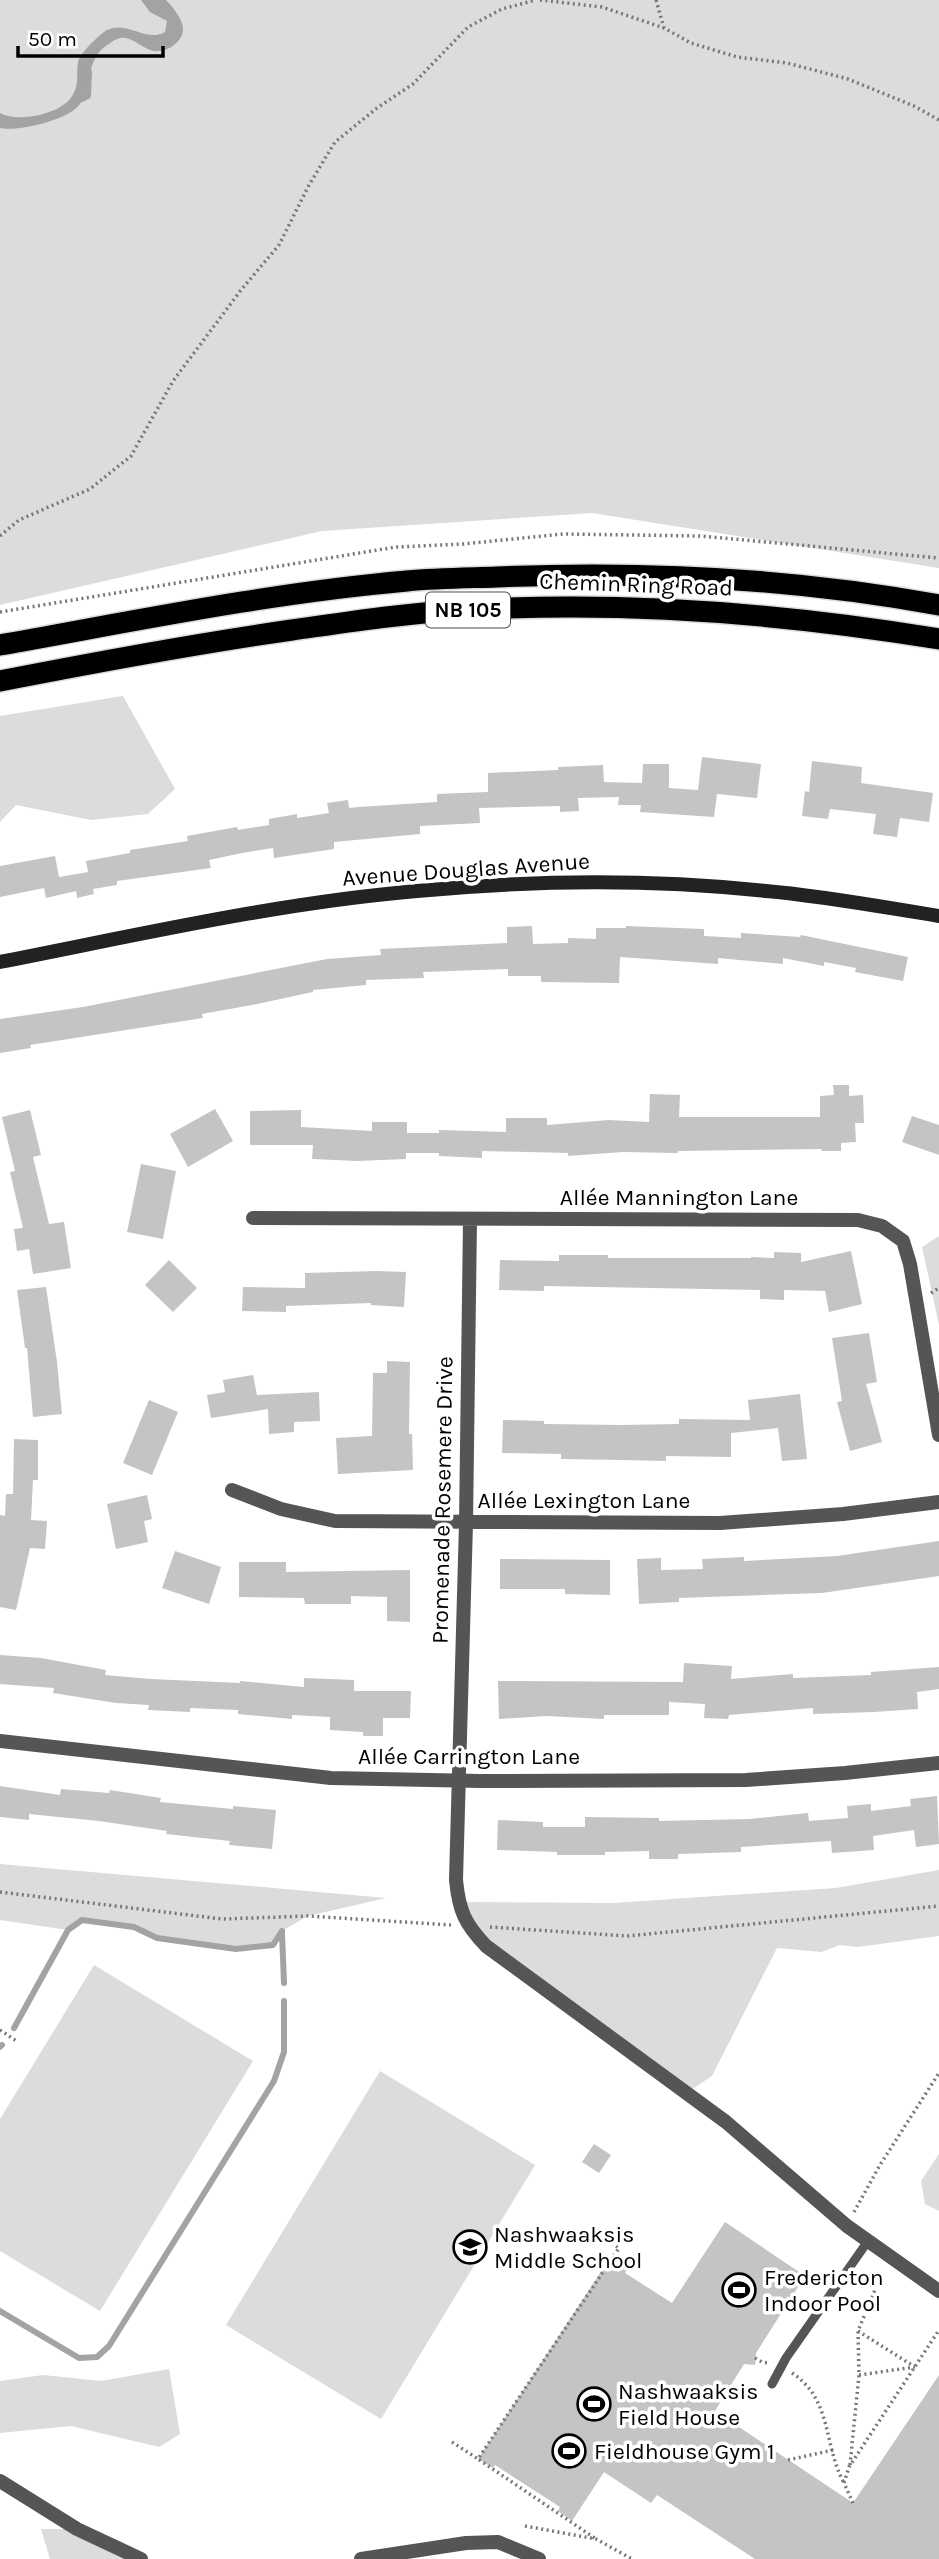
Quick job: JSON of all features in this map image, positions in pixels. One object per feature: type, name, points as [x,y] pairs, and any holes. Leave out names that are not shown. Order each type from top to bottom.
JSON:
[{"type":"highway","name":"Chemin Ring Road","points":[[0,645],[254,600],[408,580],[568,574],[724,578],[893,597],[939,605]]},
{"type":"highway","name":"Chemin Ring Road","points":[[0,681],[167,648],[368,619],[475,610],[604,607],[723,611],[851,624],[939,639]]},
{"type":"street","name":"Avenue Douglas Avenue","points":[[0,961],[326,902],[496,885],[586,882],[680,884],[768,891],[939,916]]},
{"type":"street","name":"Allée Mannington Lane","points":[[253,1219],[858,1220],[883,1226],[903,1241],[910,1264],[939,1435]]},
{"type":"street","name":"Promenade Rosemere Drive","points":[[467,1926],[458,1902],[456,1880],[466,1523],[470,1220]]},
{"type":"street","name":"Allée Lexington Lane","points":[[232,1490],[281,1510],[335,1521],[720,1523],[843,1514],[939,1502]]},
{"type":"street","name":"Allée Carrington Lane","points":[[0,1741],[331,1778],[746,1780],[939,1763]]},
{"type":"street","points":[[467,1926],[486,1946],[726,2122],[847,2226],[939,2291]]},
{"type":"street","points":[[0,2481],[77,2529],[141,2559]]},
{"type":"street","points":[[361,2559],[466,2543],[498,2542],[538,2559]]},
{"type":"lane","points":[[772,2384],[786,2358],[868,2241]]},
{"type":"path","points":[[0,536],[19,520],[90,489],[131,456],[173,381],[241,290],[279,245],[309,185],[335,142],[412,84],[468,27],[502,9],[538,0],[602,7],[664,28],[691,43],[737,57],[787,63],[848,79],[914,106],[939,120]]},
{"type":"path","points":[[656,0],[664,28]]},
{"type":"path","points":[[0,1892],[222,1919],[308,1916],[626,1936],[939,1906]]},
{"type":"path","points":[[0,2030],[18,2042]]},
{"type":"path","points":[[853,2214],[880,2165],[939,2073]]},
{"type":"path","points":[[478,2459],[619,2248],[593,2231]]},
{"type":"path","points":[[845,2483],[859,2375],[858,2330],[875,2290]]},
{"type":"path","points":[[858,2330],[915,2367]]},
{"type":"path","points":[[849,2467],[939,2330]]},
{"type":"path","points":[[755,2358],[762,2362],[775,2363]]},
{"type":"path","points":[[859,2375],[915,2367]]},
{"type":"path","points":[[798,2377],[809,2385],[820,2403],[837,2470],[853,2503]]},
{"type":"path","points":[[452,2442],[596,2539],[632,2559]]},
{"type":"path","points":[[788,2460],[833,2449]]},
{"type":"path","points":[[525,2526],[596,2539]]},
{"type":"shaded area","points":[[0,0],[939,0],[939,568],[592,513],[322,531],[0,605]]},
{"type":"shaded area","points":[[141,0],[166,0],[182,22],[180,40],[165,50],[154,51],[129,39],[116,40],[97,55],[86,91],[74,110],[43,124],[0,128],[0,113],[27,117],[47,113],[70,99],[77,81],[79,58],[90,44],[107,30],[122,28],[151,35],[165,32],[167,21],[150,12]]},
{"type":"shaded area","points":[[123,696],[175,789],[148,814],[91,820],[16,805],[0,822],[0,716]]},
{"type":"shaded area","points":[[939,1236],[939,1325],[922,1247]]},
{"type":"shaded area","points":[[0,1864],[386,1898],[308,1916],[282,1931],[273,1945],[236,1949],[157,1938],[134,1927],[83,1920],[68,1930],[0,1920]]},
{"type":"shaded area","points":[[939,1870],[939,1936],[858,1947],[840,1945],[821,1952],[777,1948],[712,2076],[686,2093],[486,1946],[458,1902],[614,1903],[836,1888]]},
{"type":"shaded area","points":[[94,1965],[253,2061],[100,2311],[0,2251],[0,2119]]},
{"type":"shaded area","points":[[380,2071],[535,2165],[381,2419],[226,2325]]},
{"type":"shaded area","points":[[939,2154],[939,2211],[925,2204],[921,2181]]},
{"type":"shaded area","points":[[169,2369],[180,2434],[159,2447],[71,2426],[0,2433],[0,2381],[43,2375],[101,2381]]},
{"type":"shaded area","points":[[41,2529],[77,2529],[141,2559],[50,2559]]},
{"type":"building","points":[[702,757],[761,764],[757,798],[717,794],[714,817],[640,812],[641,805],[618,805],[619,797],[578,798],[579,811],[560,812],[560,806],[479,808],[480,823],[420,826],[420,834],[334,842],[334,849],[274,858],[273,848],[242,853],[209,860],[211,868],[117,881],[117,885],[93,889],[94,894],[77,898],[76,891],[46,898],[44,888],[0,897],[0,866],[55,856],[59,877],[88,872],[86,861],[130,853],[130,850],[188,841],[187,836],[237,827],[238,830],[269,825],[269,819],[297,814],[297,818],[329,813],[327,803],[348,800],[349,808],[437,802],[437,794],[488,792],[488,773],[603,765],[604,782],[642,783],[643,764],[669,764],[669,788],[698,790]]},
{"type":"building","points":[[812,761],[862,767],[861,783],[933,793],[929,822],[900,818],[897,837],[873,834],[876,814],[830,809],[828,819],[802,816],[805,791],[809,792]]},
{"type":"building","points":[[532,926],[533,944],[568,943],[568,938],[596,939],[596,928],[626,926],[704,929],[704,936],[741,938],[741,933],[801,935],[908,957],[903,981],[855,972],[856,968],[824,962],[824,966],[783,958],[783,964],[718,958],[718,964],[620,957],[619,983],[541,982],[541,976],[508,976],[508,969],[423,972],[424,978],[366,980],[366,985],[313,990],[202,1014],[203,1018],[30,1045],[31,1048],[0,1053],[0,1019],[83,1007],[327,959],[381,955],[380,949],[507,943],[507,927]]},
{"type":"building","points":[[833,1085],[849,1085],[849,1096],[863,1095],[864,1123],[855,1123],[856,1142],[841,1143],[841,1151],[623,1152],[568,1156],[568,1153],[482,1151],[482,1158],[439,1156],[439,1153],[406,1153],[406,1159],[357,1161],[312,1159],[313,1145],[250,1145],[250,1111],[301,1110],[301,1127],[372,1131],[372,1122],[407,1122],[407,1133],[439,1133],[439,1130],[506,1132],[506,1118],[547,1118],[547,1125],[609,1120],[649,1122],[650,1094],[680,1095],[679,1117],[820,1117],[820,1096],[834,1095]]},
{"type":"building","points":[[215,1109],[233,1141],[188,1167],[170,1134]]},
{"type":"building","points":[[30,1110],[41,1155],[33,1157],[49,1224],[64,1222],[71,1268],[33,1274],[29,1249],[17,1251],[14,1229],[23,1228],[10,1172],[15,1171],[2,1117]]},
{"type":"building","points":[[912,1116],[939,1125],[939,1155],[902,1142]]},
{"type":"building","points":[[141,1164],[176,1171],[163,1239],[127,1232]]},
{"type":"building","points":[[851,1251],[862,1304],[829,1312],[825,1291],[784,1290],[784,1300],[760,1299],[760,1290],[544,1286],[544,1291],[499,1290],[500,1260],[559,1261],[559,1255],[608,1255],[608,1258],[774,1258],[774,1252],[801,1253],[801,1262]]},
{"type":"building","points":[[169,1260],[197,1288],[173,1312],[145,1285]]},
{"type":"building","points":[[406,1272],[404,1307],[371,1303],[286,1306],[286,1312],[242,1311],[243,1287],[305,1288],[305,1273]]},
{"type":"building","points":[[46,1287],[62,1414],[33,1417],[27,1348],[17,1290]]},
{"type":"building","points":[[869,1333],[877,1382],[866,1384],[882,1442],[850,1451],[837,1402],[842,1401],[832,1338]]},
{"type":"building","points":[[387,1361],[410,1362],[409,1434],[412,1434],[413,1470],[338,1474],[336,1438],[372,1436],[373,1373],[387,1373]]},
{"type":"building","points":[[253,1375],[257,1395],[319,1392],[320,1421],[294,1422],[294,1432],[269,1434],[268,1409],[211,1418],[207,1395],[225,1392],[223,1380]]},
{"type":"building","points":[[800,1394],[807,1459],[782,1461],[778,1428],[731,1433],[731,1457],[666,1456],[666,1461],[561,1459],[561,1454],[502,1453],[503,1420],[544,1421],[544,1424],[622,1425],[679,1424],[679,1419],[750,1420],[748,1400]]},
{"type":"building","points":[[149,1400],[178,1412],[152,1475],[123,1463]]},
{"type":"building","points":[[14,1439],[38,1440],[38,1480],[33,1480],[31,1520],[47,1521],[45,1549],[30,1548],[16,1610],[0,1607],[0,1515],[5,1516],[6,1494],[13,1494]]},
{"type":"building","points":[[147,1495],[152,1519],[144,1521],[148,1542],[116,1549],[107,1504]]},
{"type":"building","points":[[939,1541],[939,1576],[822,1593],[679,1598],[679,1602],[639,1604],[637,1559],[661,1558],[661,1570],[703,1569],[702,1559],[744,1557],[744,1561],[837,1556]]},
{"type":"building","points":[[175,1551],[221,1567],[209,1604],[162,1588]]},
{"type":"building","points":[[500,1559],[610,1560],[610,1595],[565,1594],[565,1589],[500,1589]]},
{"type":"building","points":[[239,1562],[286,1562],[286,1572],[410,1570],[410,1622],[387,1621],[387,1597],[351,1596],[351,1604],[305,1604],[304,1598],[239,1597]]},
{"type":"building","points":[[0,1655],[41,1658],[106,1670],[105,1675],[151,1679],[240,1681],[304,1687],[304,1678],[354,1680],[354,1691],[411,1691],[410,1718],[383,1718],[383,1736],[363,1736],[363,1732],[330,1730],[330,1717],[292,1715],[292,1719],[238,1714],[238,1710],[190,1708],[190,1712],[148,1710],[149,1705],[116,1703],[53,1693],[54,1688],[0,1684]]},
{"type":"building","points":[[684,1663],[732,1666],[731,1679],[793,1674],[793,1678],[871,1675],[871,1672],[939,1667],[939,1689],[917,1692],[918,1709],[874,1712],[813,1714],[813,1708],[729,1715],[728,1719],[704,1718],[705,1704],[669,1702],[669,1715],[604,1715],[604,1719],[547,1716],[499,1719],[498,1681],[683,1682]]},
{"type":"building","points":[[0,1786],[60,1795],[61,1789],[109,1793],[110,1790],[161,1798],[160,1802],[276,1810],[272,1849],[229,1845],[230,1841],[166,1834],[167,1831],[99,1821],[29,1814],[29,1820],[0,1817]]},
{"type":"building","points":[[937,1796],[939,1844],[916,1847],[914,1830],[873,1836],[874,1850],[832,1853],[831,1841],[741,1847],[741,1852],[678,1854],[678,1859],[649,1859],[649,1851],[557,1855],[557,1852],[497,1850],[498,1820],[543,1822],[543,1827],[585,1827],[585,1817],[659,1818],[659,1821],[749,1819],[808,1813],[809,1821],[848,1818],[847,1806],[871,1804],[871,1811],[911,1806],[910,1799]]},
{"type":"building","points":[[594,2144],[611,2155],[599,2173],[582,2162]]},
{"type":"building","name":"Nashwaaksis Middle School","points":[[725,2222],[805,2276],[756,2353],[755,2365],[744,2364],[715,2411],[853,2503],[939,2375],[939,2559],[755,2559],[657,2495],[651,2503],[604,2472],[572,2521],[558,2511],[560,2507],[495,2465],[493,2468],[478,2459],[610,2258],[628,2269],[625,2273],[672,2303]]},
{"type":"waterway","points":[[75,102],[88,96],[89,72]]},
{"type":"waterway","points":[[14,2028],[68,1930],[82,1920],[134,1927],[157,1938],[236,1949],[273,1945],[282,1931]]},
{"type":"waterway","points":[[282,1933],[284,1983]]},
{"type":"waterway","points":[[0,2311],[79,2358],[97,2357],[109,2346],[274,2081],[284,2052],[284,2001]]},
{"type":"place","name":"Nashwaaksis Middle School","points":[[470,2247]]},
{"type":"place","name":"Fredericton Indoor Pool","points":[[739,2290]]},
{"type":"place","name":"Nashwaaksis Field House","points":[[594,2404]]},
{"type":"place","name":"Fieldhouse Gym 1","points":[[569,2451]]}]
